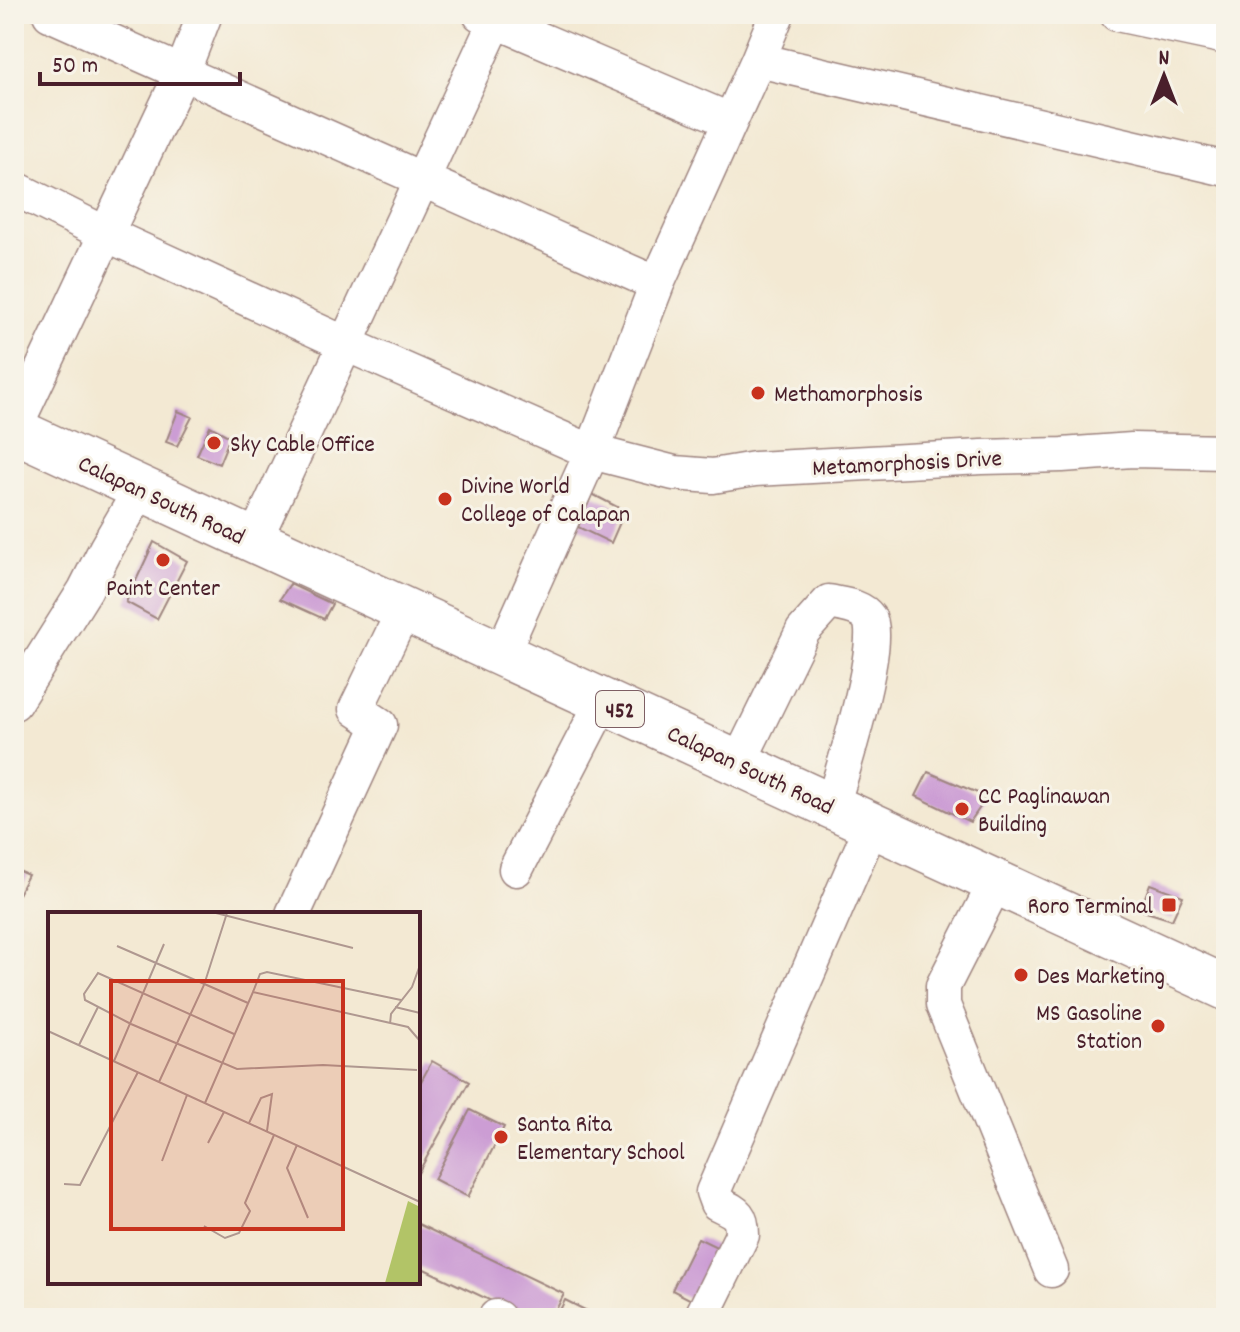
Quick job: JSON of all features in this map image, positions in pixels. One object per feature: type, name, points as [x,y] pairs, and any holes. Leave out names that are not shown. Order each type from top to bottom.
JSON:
[{"type":"highway","name":"Calapan South Road","points":[[14,430],[1226,988]]},
{"type":"street","points":[[50,14],[657,284]]},
{"type":"street","points":[[14,430],[182,73],[205,14]]},
{"type":"street","points":[[501,655],[592,452],[657,284],[777,14]]},
{"type":"street","points":[[1117,14],[1226,37]]},
{"type":"street","points":[[254,541],[423,179],[492,16],[729,120]]},
{"type":"street","points":[[758,60],[1226,169]]},
{"type":"street","name":"Metamorphosis Drive","points":[[14,188],[106,234],[346,344],[592,452],[674,473],[713,476],[755,469],[1132,450],[1226,452]]},
{"type":"street","points":[[14,703],[85,590],[141,489]]},
{"type":"street","points":[[738,764],[803,631],[829,602],[860,609],[871,619],[873,636],[858,719],[832,806]]},
{"type":"street","points":[[294,912],[380,725],[356,709],[404,610]]},
{"type":"street","points":[[516,869],[603,701]]},
{"type":"street","points":[[701,1318],[742,1235],[742,1222],[737,1213],[717,1203],[713,1192],[872,825]]},
{"type":"street","points":[[996,882],[943,986],[943,1005],[1051,1270]]},
{"type":"building","points":[[178,411],[192,417],[177,446],[166,442]]},
{"type":"building","points":[[210,426],[230,437],[219,464],[197,455]]},
{"type":"building","points":[[592,494],[625,511],[611,543],[578,527]]},
{"type":"building","points":[[154,542],[187,561],[157,619],[126,602]]},
{"type":"building","points":[[290,584],[332,604],[324,619],[280,599]]},
{"type":"building","name":"CC Paglinawan Building","points":[[928,772],[987,797],[970,822],[916,796]]},
{"type":"building","points":[[14,869],[28,875],[14,902]]},
{"type":"building","points":[[1150,884],[1183,896],[1172,920],[1140,910]]},
{"type":"building","points":[[432,1061],[469,1082],[420,1169],[420,1083]]},
{"type":"building","points":[[470,1110],[504,1127],[468,1197],[434,1179]]},
{"type":"building","points":[[420,1225],[564,1294],[552,1318],[527,1318],[420,1267]]},
{"type":"building","points":[[698,1238],[725,1251],[699,1304],[672,1290]]},
{"type":"building","points":[[565,1300],[601,1318],[556,1318]]},
{"type":"place","name":"Methamorphosis","points":[[758,393]]},
{"type":"place","name":"Sky Cable Office","points":[[214,443]]},
{"type":"place","name":"Divine World College of Calapan","points":[[445,499]]},
{"type":"place","name":"Paint Center","points":[[163,560]]},
{"type":"place","name":"CC Paglinawan Building","points":[[962,809]]},
{"type":"place","name":"Roro Terminal","points":[[1169,905]]},
{"type":"place","name":"Des Marketing","points":[[1021,975]]},
{"type":"place","name":"MS Gasoline Station","points":[[1158,1026]]},
{"type":"place","name":"Santa Rita Elementary School","points":[[501,1137]]}]
